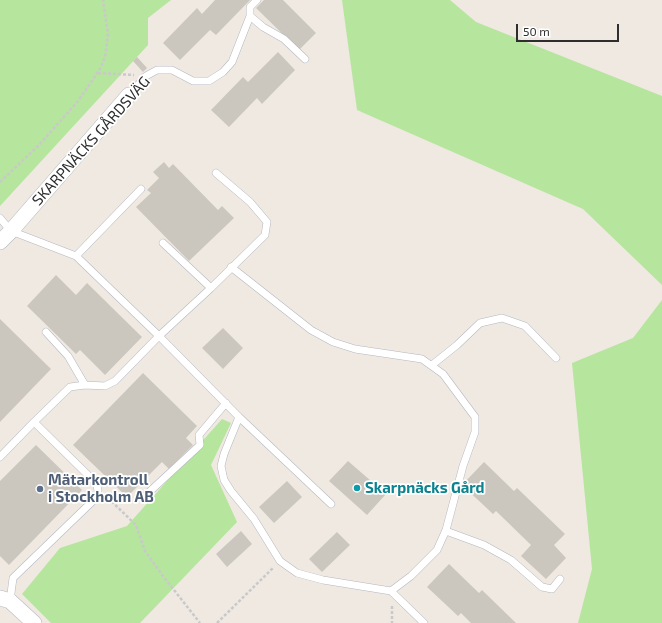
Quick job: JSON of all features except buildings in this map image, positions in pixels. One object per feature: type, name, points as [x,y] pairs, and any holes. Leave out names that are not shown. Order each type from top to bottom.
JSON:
[{"type":"street","name":"SKARPNÄCKS GÅRDSVÄG","points":[[5,237],[129,95]]},
{"type":"street","points":[[5,600],[34,623]]},
{"type":"lane","name":"SKARPNÄCKS GÅRDSVÄG","points":[[129,95],[146,76],[157,70],[172,70],[194,81],[209,81],[223,72],[232,62],[250,16],[250,7],[257,0]]},
{"type":"lane","points":[[250,16],[263,27],[284,39],[305,59]]},
{"type":"lane","points":[[0,457],[70,387],[85,385],[105,386],[115,382],[159,336],[265,235],[267,222],[250,202],[216,173]]},
{"type":"lane","points":[[76,256],[141,189]]},
{"type":"lane","points":[[0,218],[5,237],[76,256],[159,336],[239,417],[331,504]]},
{"type":"lane","points":[[163,243],[211,288]]},
{"type":"lane","points":[[231,267],[311,330],[333,342],[355,350],[422,359],[432,365],[443,374],[474,417],[475,432],[463,466],[446,531],[437,550],[411,576],[391,591]]},
{"type":"lane","points":[[432,365],[457,345],[480,323],[502,318],[525,326],[556,358]]},
{"type":"lane","points":[[46,332],[68,356],[85,385]]},
{"type":"lane","points":[[147,494],[200,445],[199,435],[226,403]]},
{"type":"lane","points":[[239,417],[224,454],[221,466],[224,480],[254,519],[280,561],[297,573],[323,580],[391,591],[424,623]]},
{"type":"lane","points":[[5,600],[13,578],[98,496],[96,483],[34,422]]},
{"type":"lane","points":[[446,531],[484,544],[511,560],[542,587],[552,589],[560,579]]},
{"type":"path","points":[[0,182],[39,145],[73,107],[97,73],[105,57],[108,35],[103,0]]},
{"type":"path","points":[[97,73],[146,76]]},
{"type":"path","points":[[98,490],[136,525],[146,551],[163,576],[200,623]]},
{"type":"path","points":[[217,623],[280,561]]},
{"type":"green space","points":[[0,0],[171,0],[148,18],[148,45],[0,206]]},
{"type":"green space","points":[[342,0],[450,0],[476,22],[662,96],[662,285],[583,209],[357,110]]},
{"type":"green space","points":[[662,300],[662,623],[578,623],[592,569],[572,363],[633,338]]},
{"type":"green space","points":[[222,419],[231,423],[211,465],[237,522],[140,623],[51,623],[22,594],[60,548],[127,526]]},
{"type":"place","name":"Skarpnäcks Gård","points":[[357,488]]},
{"type":"place","name":"Mätarkontroll i Stockholm AB","points":[[40,489]]}]
